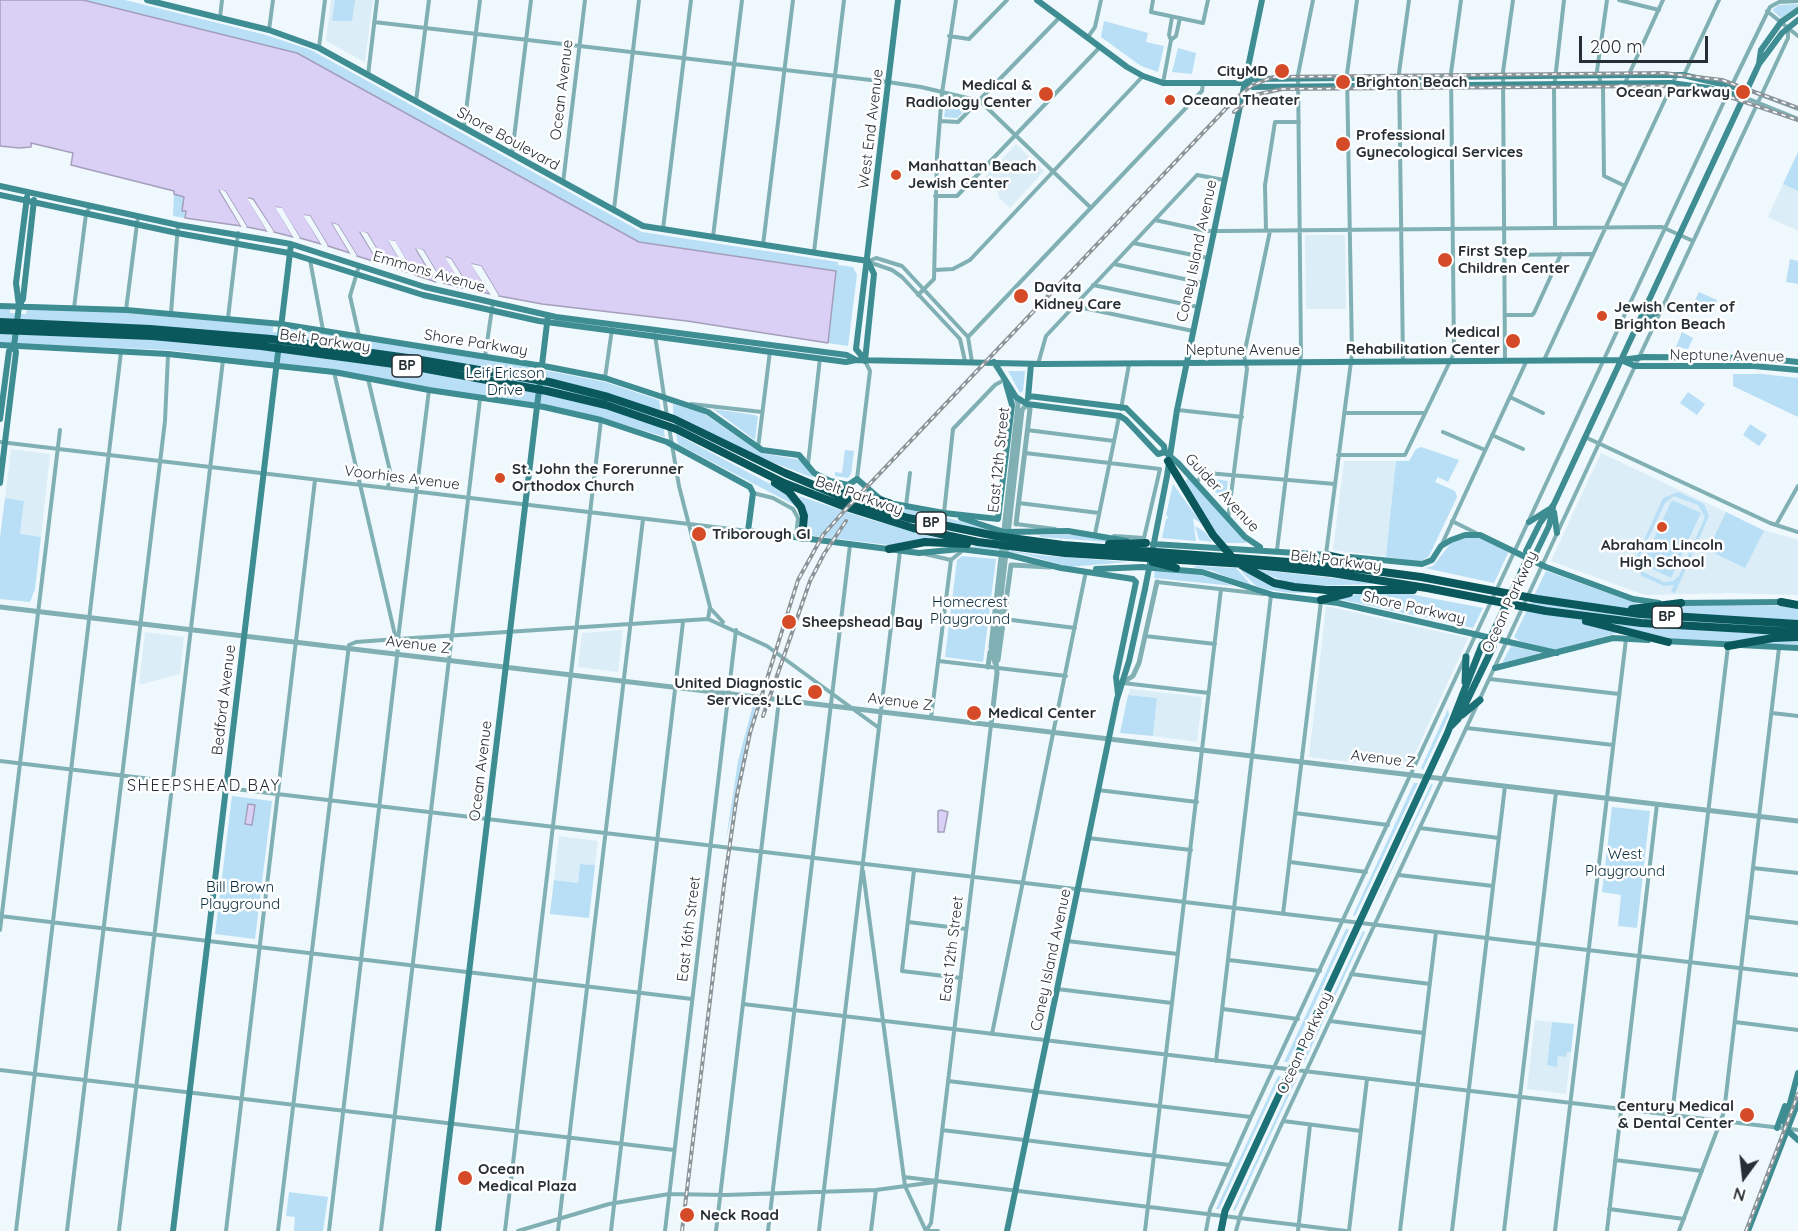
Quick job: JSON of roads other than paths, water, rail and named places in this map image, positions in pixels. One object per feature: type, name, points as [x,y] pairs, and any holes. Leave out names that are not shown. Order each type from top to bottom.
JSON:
[{"type":"highway","name":"Belt Parkway","points":[[2,326],[271,343],[548,386],[661,413],[785,473],[849,500],[908,518],[996,536],[1076,546],[1265,558],[1421,577],[1559,603],[1671,618],[1798,624]]},
{"type":"highway","name":"Belt Parkway","points":[[548,386],[662,423],[754,468],[858,512],[978,543],[1044,551],[1246,564],[1332,573],[1546,611],[1673,626],[1798,632]]},
{"type":"highway","points":[[1167,456],[1213,535],[1233,558],[1274,583],[1294,587],[1364,590],[1389,588],[1456,594]]},
{"type":"highway","points":[[754,468],[796,498],[804,516],[799,538]]},
{"type":"highway","points":[[785,473],[889,503]]},
{"type":"highway","points":[[836,489],[848,484]]},
{"type":"highway","points":[[1076,546],[1145,541]]},
{"type":"highway","points":[[889,549],[926,542],[978,543]]},
{"type":"highway","points":[[1326,555],[1421,577]]},
{"type":"highway","points":[[1146,559],[1176,568]]},
{"type":"highway","points":[[1321,600],[1364,590]]},
{"type":"highway","points":[[1781,602],[1798,604]]},
{"type":"highway","points":[[1559,603],[1635,609],[1681,603]]},
{"type":"highway","points":[[1546,611],[1668,642]]},
{"type":"highway","points":[[1728,646],[1773,638],[1798,637]]},
{"type":"main road","name":"Shore Boulevard","points":[[147,0],[169,3],[269,30],[319,48],[643,226],[663,231],[868,261]]},
{"type":"main road","name":"West End Avenue","points":[[868,261],[898,0]]},
{"type":"main road","points":[[1037,0],[1046,3],[1087,38],[1143,76],[1163,82],[1244,83],[1253,87],[1298,82],[1348,82],[1400,86],[1671,83],[1743,97]]},
{"type":"main road","name":"Coney Island Avenue","points":[[1007,1231],[1118,694],[1145,589],[1159,521],[1167,456],[1262,0]]},
{"type":"main road","name":"Ocean Parkway","points":[[1759,64],[1761,50],[1781,22],[1798,10]]},
{"type":"main road","points":[[1788,27],[1798,20]]},
{"type":"main road","name":"Ocean Parkway","points":[[1221,1231],[1223,1216],[1451,726],[1482,645],[1491,637],[1528,558],[1526,551],[1553,507],[1759,64],[1788,27]]},
{"type":"main road","points":[[1348,82],[1399,78],[1680,75],[1747,90]]},
{"type":"main road","name":"Emmons Avenue","points":[[0,186],[178,225],[238,233],[291,244],[425,287],[493,302],[547,318]]},
{"type":"main road","points":[[9,306],[16,283],[26,200],[31,193]]},
{"type":"main road","points":[[19,306],[23,299],[34,202],[31,193]]},
{"type":"main road","name":"Emmons Avenue","points":[[0,195],[136,225],[289,253],[423,295],[491,310],[770,348],[847,355],[856,360]]},
{"type":"main road","name":"Bedford Avenue","points":[[172,1231],[291,244]]},
{"type":"main road","points":[[865,361],[874,274],[868,261]]},
{"type":"main road","points":[[0,483],[3,443],[16,352],[14,346],[19,306],[16,283]]},
{"type":"main road","name":"Shore Parkway","points":[[0,306],[171,312],[281,324],[542,365],[605,378],[688,404],[725,423],[758,448],[799,455],[820,478],[848,484]]},
{"type":"main road","points":[[1639,322],[1660,310]]},
{"type":"main road","name":"Ocean Avenue","points":[[438,1231],[547,318]]},
{"type":"main road","points":[[0,345],[168,354],[334,372],[480,399],[537,406],[601,420],[672,445],[753,491],[748,531]]},
{"type":"main road","points":[[0,419],[9,351],[14,346]]},
{"type":"main road","name":"Emmons Avenue","points":[[770,348],[846,362],[865,361]]},
{"type":"main road","name":"Neptune Avenue","points":[[865,361],[1035,364],[1621,360],[1639,357],[1761,358],[1798,362]]},
{"type":"main road","name":"Neptune Avenue","points":[[1621,360],[1635,366],[1761,366],[1798,370]]},
{"type":"main road","points":[[994,362],[1016,397],[1026,404],[1120,416]]},
{"type":"main road","name":"East 12th Street","points":[[1026,404],[1035,364]]},
{"type":"main road","name":"East 12th Street","points":[[944,513],[998,519],[1012,405],[1005,382]]},
{"type":"main road","points":[[1029,396],[1122,406]]},
{"type":"main road","name":"Guider Avenue","points":[[1122,406],[1136,416],[1164,446],[1167,456]]},
{"type":"main road","name":"Guider Avenue","points":[[1120,416],[1158,454],[1167,456],[1197,482],[1248,540],[1263,549]]},
{"type":"main road","points":[[848,484],[857,479],[889,503],[944,513],[1004,532],[1068,531],[1145,541],[1277,550],[1422,564],[1432,560],[1441,546],[1465,535],[1480,535],[1542,565],[1633,599],[1681,603],[1781,602]]},
{"type":"main road","points":[[1529,522],[1553,507],[1557,533]]},
{"type":"main road","name":"Ocean Parkway","points":[[1528,558],[1535,555],[1549,526],[1553,507]]},
{"type":"main road","name":"Voorhies Avenue","points":[[748,531],[799,538]]},
{"type":"main road","name":"Shore Parkway","points":[[799,538],[919,553],[969,550],[1021,557],[1060,568],[1136,580]]},
{"type":"main road","name":"Shore Parkway","points":[[1087,571],[1132,567],[1176,568],[1208,573],[1273,595],[1321,600],[1557,653],[1613,638],[1798,648]]},
{"type":"main road","name":"Coney Island Avenue","points":[[1118,694],[1116,676],[1136,580]]},
{"type":"main road","name":"Ocean Parkway","points":[[1451,726],[1458,719],[1493,647],[1491,637]]},
{"type":"main road","points":[[1495,668],[1557,653]]},
{"type":"main road","points":[[1465,687],[1466,657]]},
{"type":"main road","points":[[1458,719],[1480,700]]},
{"type":"main road","points":[[1777,1128],[1798,1074]]},
{"type":"main road","points":[[1791,1095],[1785,1122],[1786,1129],[1798,1140]]},
{"type":"main road","points":[[1748,1231],[1798,1102]]},
{"type":"street","points":[[220,18],[222,0]]},
{"type":"street","points":[[269,30],[273,0]]},
{"type":"street","points":[[319,48],[325,0]]},
{"type":"street","points":[[368,75],[377,0]]},
{"type":"street","points":[[416,101],[429,0]]},
{"type":"street","points":[[464,128],[480,0]]},
{"type":"street","points":[[512,154],[531,0]]},
{"type":"street","name":"Ocean Avenue","points":[[564,183],[585,0]]},
{"type":"street","points":[[614,210],[639,0]]},
{"type":"street","points":[[663,231],[691,0]]},
{"type":"street","points":[[713,238],[742,0]]},
{"type":"street","points":[[763,245],[793,0]]},
{"type":"street","points":[[813,253],[844,0]]},
{"type":"street","points":[[918,295],[934,279],[935,196],[942,93],[956,0]]},
{"type":"street","points":[[949,36],[969,39],[1007,0]]},
{"type":"street","points":[[1087,38],[1095,27],[1101,0]]},
{"type":"street","points":[[1153,0],[1150,12],[1203,23],[1208,0]]},
{"type":"street","points":[[1277,550],[1300,361],[1298,82],[1313,0]]},
{"type":"street","points":[[1326,555],[1350,361],[1348,82],[1357,0]]},
{"type":"street","points":[[1403,361],[1399,78],[1409,0]]},
{"type":"street","points":[[1338,455],[1405,454],[1454,353],[1451,78],[1461,0]]},
{"type":"street","points":[[1505,360],[1503,77],[1512,0]]},
{"type":"street","points":[[1555,228],[1554,84],[1564,0]]},
{"type":"street","points":[[1607,0],[1598,75],[1601,83],[1604,176],[1623,185]]},
{"type":"street","points":[[1619,0],[1659,10]]},
{"type":"street","points":[[1625,83],[1663,0]]},
{"type":"street","points":[[1544,360],[1671,83],[1680,75],[1719,0]]},
{"type":"street","points":[[1732,85],[1767,11],[1779,2],[1798,1]]},
{"type":"street","points":[[1767,11],[1798,36]]},
{"type":"street","points":[[940,121],[958,122],[1060,17]]},
{"type":"street","points":[[1163,82],[1171,40],[1169,34],[1176,17]]},
{"type":"street","points":[[1171,40],[1176,36],[1176,17]]},
{"type":"street","points":[[374,21],[888,82],[980,101],[1091,208]]},
{"type":"street","name":"Ocean Parkway","points":[[1236,1231],[1239,1218],[1283,1121],[1788,38],[1788,27]]},
{"type":"street","points":[[935,196],[957,196],[1100,47]]},
{"type":"street","points":[[934,270],[953,269],[970,260],[1143,76]]},
{"type":"street","points":[[968,337],[1202,91],[1203,83]]},
{"type":"street","points":[[1747,90],[1798,109]]},
{"type":"street","name":"Ocean Parkway","points":[[1206,1231],[1208,1215],[1251,1117],[1729,93]]},
{"type":"street","points":[[1743,97],[1798,119]]},
{"type":"street","points":[[1228,519],[1242,417],[1246,362],[1244,355],[1268,231],[1265,185],[1275,122],[1299,122]]},
{"type":"street","points":[[1035,364],[1046,336],[1197,175],[1224,180]]},
{"type":"street","points":[[74,308],[86,214],[90,206]]},
{"type":"street","points":[[126,310],[138,216]]},
{"type":"street","points":[[1155,220],[1214,231],[1666,228],[1693,241]]},
{"type":"street","points":[[171,312],[178,225]]},
{"type":"street","points":[[228,318],[238,233]]},
{"type":"street","points":[[1133,243],[1208,258]]},
{"type":"street","points":[[1505,315],[1532,315],[1534,313],[1561,254]]},
{"type":"street","points":[[1504,255],[1591,254]]},
{"type":"street","points":[[310,258],[309,265],[323,330]]},
{"type":"street","points":[[868,261],[876,258],[902,266],[968,337],[972,362]]},
{"type":"street","points":[[868,261],[897,273],[960,339],[965,362]]},
{"type":"street","points":[[1113,264],[1203,283]]},
{"type":"street","points":[[358,336],[350,296],[359,265]]},
{"type":"street","points":[[1093,285],[1198,307]]},
{"type":"street","points":[[485,356],[493,302]]},
{"type":"street","points":[[1073,306],[1193,331]]},
{"type":"street","points":[[605,378],[612,327]]},
{"type":"street","points":[[656,332],[672,445],[688,524],[710,607],[708,619]]},
{"type":"street","points":[[758,448],[770,348]]},
{"type":"street","points":[[16,1231],[121,352]]},
{"type":"street","points":[[67,1231],[159,461],[168,354]]},
{"type":"street","points":[[808,464],[820,358]]},
{"type":"street","points":[[119,1231],[223,360]]},
{"type":"street","points":[[1441,546],[1527,360]]},
{"type":"street","points":[[857,479],[870,371],[865,361]]},
{"type":"street","points":[[1098,535],[1099,513],[1129,363]]},
{"type":"street","points":[[334,372],[388,610],[398,639]]},
{"type":"street","points":[[368,379],[390,471],[388,488]]},
{"type":"street","points":[[944,513],[953,429],[995,385],[1005,382]]},
{"type":"street","points":[[329,1231],[429,390]]},
{"type":"street","name":"East 12th Street","points":[[1009,515],[1018,404],[1016,397]]},
{"type":"street","points":[[1510,398],[1543,413]]},
{"type":"street","points":[[381,1231],[480,399]]},
{"type":"street","points":[[688,404],[762,412]]},
{"type":"street","name":"East 12th Street","points":[[997,668],[991,647],[1022,410],[1026,404],[1030,409],[1016,524]]},
{"type":"street","points":[[1177,410],[1242,417]]},
{"type":"street","points":[[1344,413],[1425,413]]},
{"type":"street","points":[[505,1231],[601,420]]},
{"type":"street","points":[[0,930],[60,430]]},
{"type":"street","points":[[1027,430],[1114,441]]},
{"type":"street","points":[[1443,432],[1485,450]]},
{"type":"street","points":[[1492,435],[1522,449]]},
{"type":"street","points":[[1585,437],[1776,525],[1798,532]]},
{"type":"street","name":"Voorhies Avenue","points":[[3,443],[748,531]]},
{"type":"street","points":[[1025,453],[1160,469],[1145,541]]},
{"type":"street","points":[[906,506],[910,473]]},
{"type":"street","points":[[1197,482],[1207,473],[1335,484]]},
{"type":"street","points":[[226,1231],[315,480]]},
{"type":"street","points":[[1776,525],[1798,486]]},
{"type":"street","points":[[753,491],[773,498],[793,509],[798,518],[799,538]]},
{"type":"street","points":[[1018,503],[1099,513]]},
{"type":"street","points":[[558,1231],[642,519]]},
{"type":"street","points":[[1452,522],[1480,535]]},
{"type":"street","points":[[1016,524],[1068,531]]},
{"type":"street","points":[[768,1231],[850,545]]},
{"type":"street","points":[[819,1231],[900,550]]},
{"type":"street","points":[[931,718],[951,560],[959,552],[969,550]]},
{"type":"street","name":"Shore Parkway","points":[[919,553],[951,560]]},
{"type":"street","name":"East 12th Street","points":[[926,1231],[932,1222],[997,668],[1010,569],[1014,564]]},
{"type":"street","name":"Shore Parkway","points":[[1014,564],[1060,568]]},
{"type":"street","name":"East 12th Street","points":[[997,668],[995,650],[1002,568]]},
{"type":"street","points":[[992,1034],[1087,571]]},
{"type":"street","name":"Shore Parkway","points":[[1156,582],[1273,595]]},
{"type":"street","name":"Coney Island Avenue","points":[[1122,682],[1133,676],[1139,663],[1156,582]]},
{"type":"street","points":[[1145,1231],[1221,589]]},
{"type":"street","points":[[1216,1061],[1273,595]]},
{"type":"street","points":[[1283,914],[1321,600]]},
{"type":"street","name":"Avenue Z","points":[[0,607],[1798,820]]},
{"type":"street","points":[[710,607],[726,625]]},
{"type":"street","points":[[278,1231],[347,648],[356,642],[708,619],[726,625],[767,646],[879,728]]},
{"type":"street","points":[[1004,619],[1076,628]]},
{"type":"street","points":[[611,1231],[683,622]]},
{"type":"street","name":"East 16th Street","points":[[665,1231],[736,630]]},
{"type":"street","points":[[1145,636],[1215,644]]},
{"type":"street","points":[[1555,1231],[1626,638]]},
{"type":"street","points":[[1672,1115],[1728,646]]},
{"type":"street","points":[[988,667],[991,647]]},
{"type":"street","points":[[1679,1231],[1722,1121],[1779,648]]},
{"type":"street","points":[[939,661],[1065,676]]},
{"type":"street","points":[[1490,679],[1619,694]]},
{"type":"street","points":[[1122,682],[1209,693]]},
{"type":"street","points":[[716,1231],[779,700]]},
{"type":"street","points":[[1772,712],[1798,716]]},
{"type":"street","points":[[1467,728],[1613,745]]},
{"type":"street","points":[[0,761],[1798,975]]},
{"type":"street","points":[[1452,1231],[1505,786]]},
{"type":"street","points":[[1098,790],[1197,802]]},
{"type":"street","points":[[1504,1231],[1556,792]]},
{"type":"street","points":[[1607,1231],[1658,804]]},
{"type":"street","points":[[1295,813],[1388,825]]},
{"type":"street","points":[[1420,828],[1498,838]]},
{"type":"street","points":[[1088,838],[1191,850]]},
{"type":"street","points":[[1290,862],[1366,872]]},
{"type":"street","points":[[862,864],[905,1186],[926,1231],[938,1231]]},
{"type":"street","points":[[1753,868],[1798,873]]},
{"type":"street","points":[[914,870],[902,971],[961,978]]},
{"type":"street","points":[[1398,875],[1493,886]]},
{"type":"street","points":[[857,909],[868,909]]},
{"type":"street","points":[[1,916],[692,999]]},
{"type":"street","points":[[1748,916],[1798,923]]},
{"type":"street","points":[[908,922],[966,929]]},
{"type":"street","points":[[1400,1231],[1436,932]]},
{"type":"street","points":[[1067,941],[1178,954]]},
{"type":"street","points":[[1228,960],[1320,971]]},
{"type":"street","points":[[1352,974],[1430,984]]},
{"type":"street","points":[[1057,989],[1172,1003]]},
{"type":"street","points":[[743,1004],[1798,1130]]},
{"type":"street","points":[[1223,1009],[1298,1019]]},
{"type":"street","points":[[1330,1022],[1424,1033]]},
{"type":"street","points":[[1735,1023],[1798,1030]]},
{"type":"street","points":[[0,1070],[674,1150]]},
{"type":"street","points":[[904,1177],[1239,1218],[1298,1228],[1347,1231],[1367,1079]]},
{"type":"street","points":[[948,1081],[1251,1117]]},
{"type":"street","points":[[1283,1121],[1361,1131]]},
{"type":"street","points":[[1298,1228],[1310,1125]]},
{"type":"street","points":[[942,1130],[1230,1165]]},
{"type":"street","points":[[1615,1160],[1702,1171]]},
{"type":"street","points":[[518,1231],[614,1203],[669,1194],[720,1195],[876,1190],[936,1182]]},
{"type":"street","points":[[871,1231],[876,1190]]},
{"type":"street","points":[[1609,1209],[1684,1219]]},
{"type":"railway","points":[[682,1231],[737,795],[750,733],[798,580],[823,535],[845,510],[1234,100],[1251,86],[1273,77],[1664,73],[1722,80],[1798,108]]},
{"type":"railway","points":[[1234,112],[1255,95],[1282,89],[1665,86],[1718,93],[1798,120]]},
{"type":"railway","points":[[763,716],[810,581],[824,554],[846,521]]},
{"type":"railway","points":[[1746,1231],[1798,1094]]},
{"type":"place","name":"CityMD","points":[[1282,71]]},
{"type":"place","name":"Brighton Beach","points":[[1343,82]]},
{"type":"place","name":"Ocean Parkway","points":[[1743,92]]},
{"type":"place","name":"Medical & Radiology Center","points":[[1046,94]]},
{"type":"place","name":"Oceana Theater","points":[[1170,100]]},
{"type":"place","name":"Professional Gynecological Services","points":[[1343,144]]},
{"type":"place","name":"Manhattan Beach Jewish Center","points":[[896,175]]},
{"type":"place","name":"First Step Children Center","points":[[1445,260]]},
{"type":"place","name":"Davita Kidney Care","points":[[1021,296]]},
{"type":"place","name":"Jewish Center of Brighton Beach","points":[[1602,316]]},
{"type":"place","name":"Medical Rehabilitation Center","points":[[1513,341]]},
{"type":"place","name":"St. John the Forerunner Orthodox Church","points":[[500,478]]},
{"type":"place","name":"Abraham Lincoln High School","points":[[1662,527]]},
{"type":"place","name":"Triborough GI","points":[[699,534]]},
{"type":"place","name":"Sheepshead Bay","points":[[789,622]]},
{"type":"place","name":"United Diagnostic Services, LLC","points":[[815,692]]},
{"type":"place","name":"Medical Center","points":[[974,713]]},
{"type":"place","name":"Century Medical & Dental Center","points":[[1747,1115]]},
{"type":"place","name":"Ocean Medical Plaza","points":[[465,1178]]},
{"type":"place","name":"Neck Road","points":[[687,1215]]},
{"type":"district","name":"SHEEPSHEAD BAY","points":[[204,786]]},
{"type":"park label","name":"Leif Ericson Drive","points":[[505,382]]},
{"type":"park label","name":"Homecrest Playground","points":[[970,610]]},
{"type":"park label","name":"West Playground","points":[[1625,862]]},
{"type":"park label","name":"Bill Brown Playground","points":[[240,896]]}]
